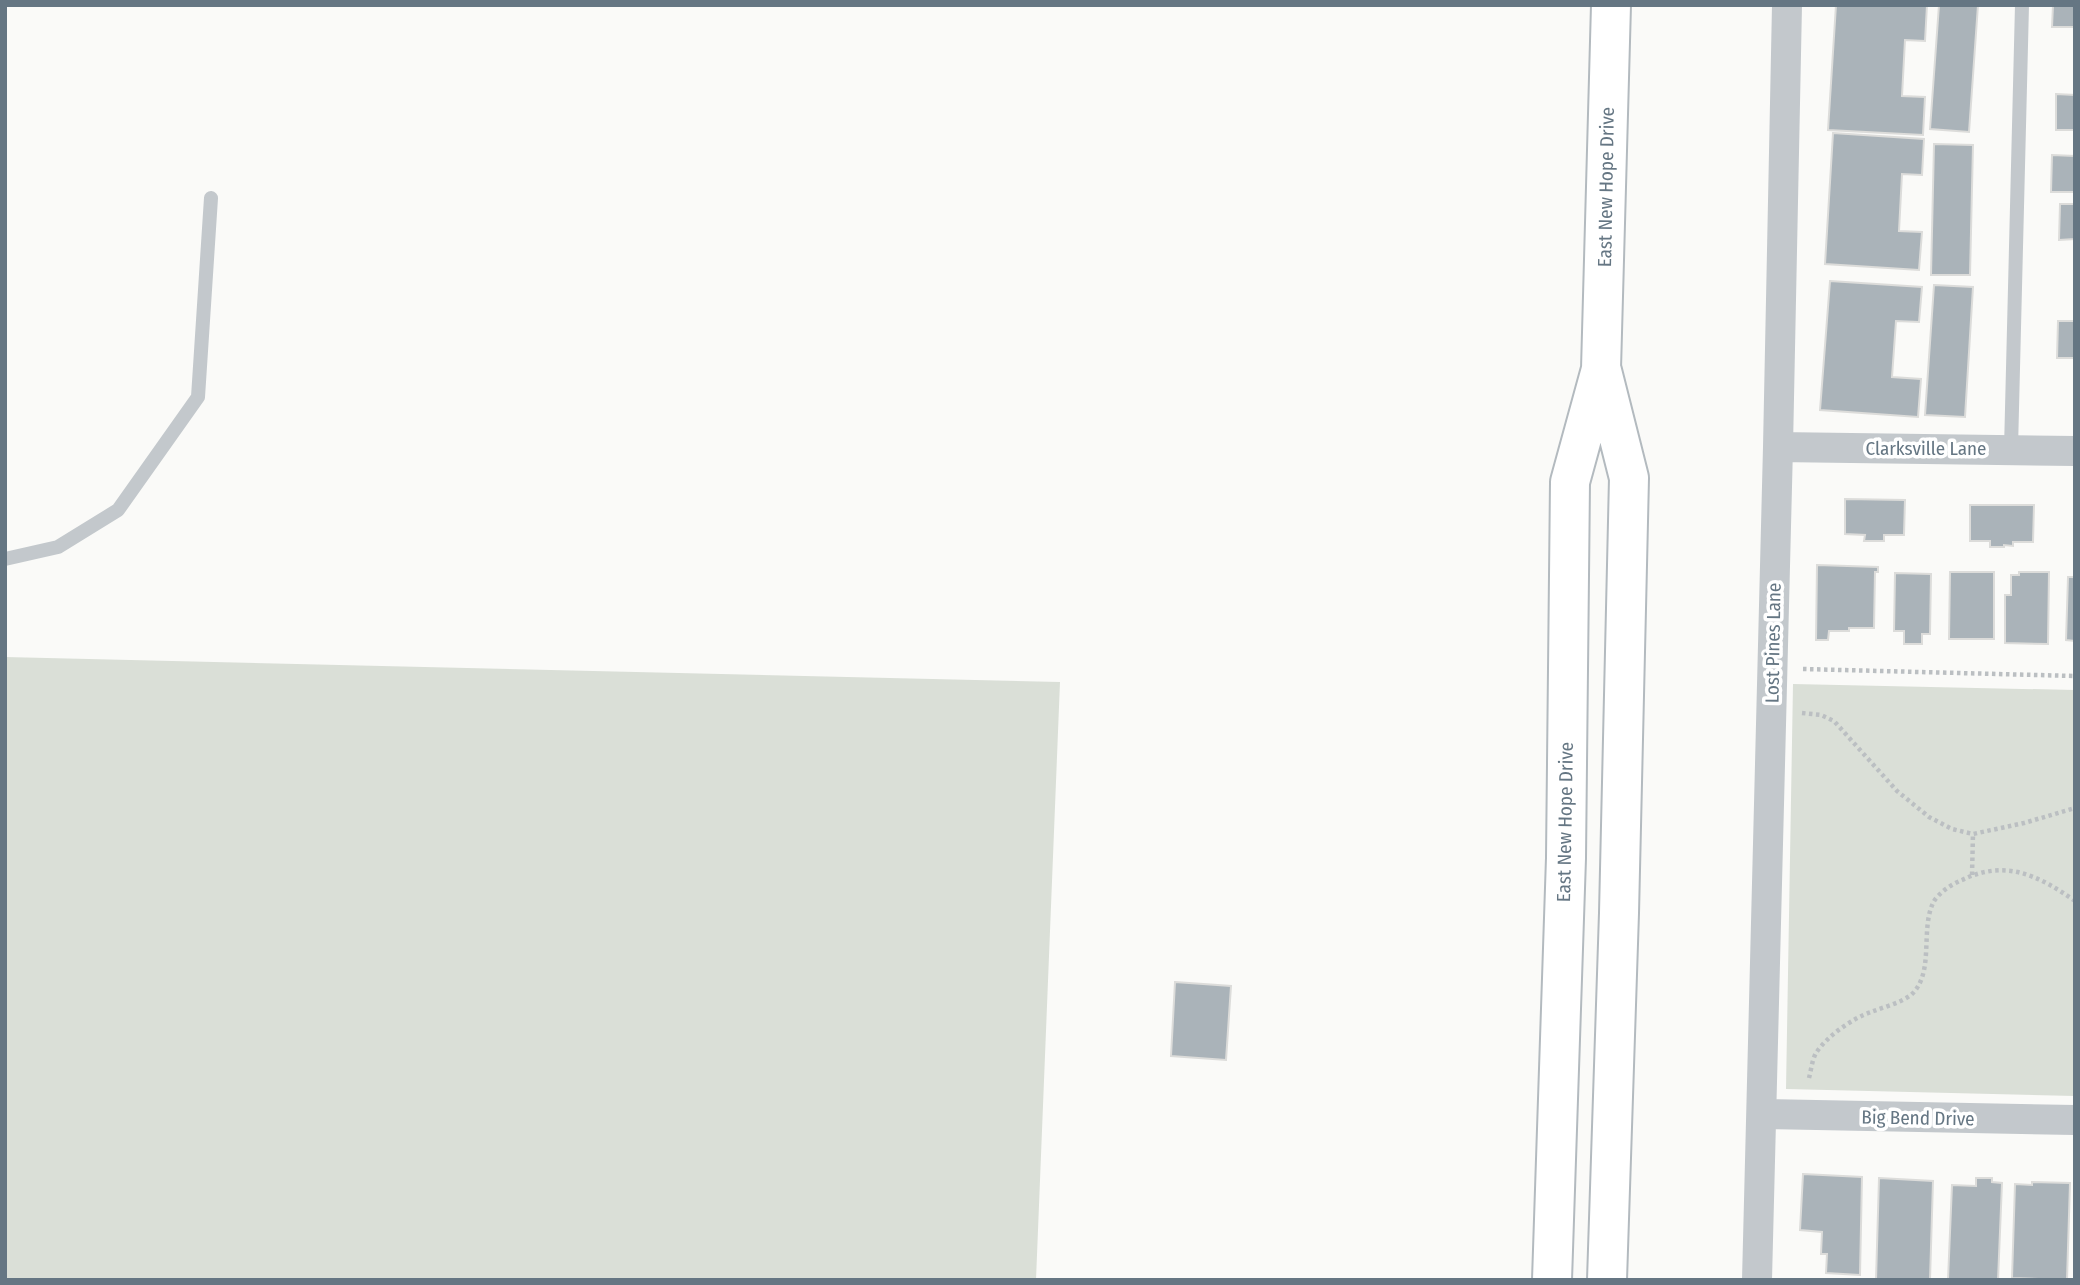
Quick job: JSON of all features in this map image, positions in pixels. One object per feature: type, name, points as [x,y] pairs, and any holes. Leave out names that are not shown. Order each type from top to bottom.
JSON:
[{"type":"main road","name":"East New Hope Drive","points":[[1552,1280],[1566,858],[1570,482],[1601,369],[1611,5]]},
{"type":"main road","name":"East New Hope Drive","points":[[1601,369],[1629,478],[1607,1280]]},
{"type":"street","name":"Lost Pines Lane","points":[[1757,1280],[1787,5]]},
{"type":"street","name":"Clarksville Lane","points":[[1778,447],[2075,451]]},
{"type":"street","name":"Big Bend Drive","points":[[1762,1114],[2075,1120]]},
{"type":"lane","points":[[2011,449],[2022,5]]},
{"type":"lane","points":[[5,559],[58,547],[118,510],[198,397],[211,198]]},
{"type":"path","points":[[1792,669],[2075,676]]},
{"type":"path","points":[[1794,713],[1821,715],[1834,721],[1897,791],[1929,817],[1952,829],[1973,834],[2075,808]]},
{"type":"path","points":[[1972,875],[1973,834]]},
{"type":"path","points":[[1809,1078],[1816,1053],[1844,1025],[1912,994],[1921,981],[1927,927],[1934,902],[1952,884],[1980,871],[2018,871],[2052,884],[2075,901]]},
{"type":"shaded area","points":[[5,657],[1060,682],[1036,1280],[5,1280]]},
{"type":"shaded area","points":[[1793,684],[2075,690],[2075,1096],[1786,1089]]},
{"type":"building","points":[[1836,5],[1927,5],[1925,41],[1905,40],[1902,96],[1925,97],[1923,135],[1828,130]]},
{"type":"building","points":[[1939,5],[1978,5],[1969,132],[1930,129]]},
{"type":"building","points":[[2053,5],[2075,5],[2075,27],[2052,27]]},
{"type":"building","points":[[2056,94],[2075,95],[2075,130],[2056,130]]},
{"type":"building","points":[[1833,133],[1924,139],[1922,175],[1902,174],[1899,231],[1922,232],[1919,270],[1825,264]]},
{"type":"building","points":[[1934,144],[1973,145],[1970,275],[1931,275]]},
{"type":"building","points":[[2052,155],[2075,156],[2075,192],[2051,192]]},
{"type":"building","points":[[2060,204],[2075,204],[2075,239],[2059,240]]},
{"type":"building","points":[[1830,281],[1922,287],[1919,322],[1896,321],[1892,377],[1921,379],[1918,417],[1820,410]]},
{"type":"building","points":[[1934,285],[1973,287],[1965,417],[1925,415]]},
{"type":"building","points":[[2058,321],[2075,321],[2075,358],[2057,358]]},
{"type":"building","points":[[1845,499],[1905,500],[1904,535],[1884,535],[1884,541],[1864,541],[1865,535],[1845,534]]},
{"type":"building","points":[[1970,505],[2034,505],[2033,542],[2013,542],[2013,546],[1990,547],[1990,541],[1970,541]]},
{"type":"building","points":[[1817,565],[1878,567],[1878,572],[1875,572],[1874,628],[1829,631],[1828,640],[1816,640]]},
{"type":"building","points":[[1950,572],[1994,572],[1994,639],[1949,639]]},
{"type":"building","points":[[2019,572],[2049,572],[2048,644],[2005,643],[2005,595],[2011,595],[2011,575],[2019,575]]},
{"type":"building","points":[[1895,573],[1931,574],[1930,634],[1922,634],[1922,644],[1904,644],[1904,631],[1894,631]]},
{"type":"building","points":[[2068,577],[2075,577],[2075,641],[2066,640]]},
{"type":"building","points":[[1175,982],[1231,986],[1226,1060],[1171,1056]]},
{"type":"building","points":[[1803,1174],[1862,1177],[1860,1275],[1826,1273],[1827,1254],[1821,1254],[1822,1232],[1800,1230]]},
{"type":"building","points":[[1879,1178],[1933,1181],[1930,1280],[1876,1280]]},
{"type":"building","points":[[1976,1178],[1992,1178],[1992,1182],[2002,1183],[1998,1280],[1948,1280],[1952,1185],[1976,1186]]},
{"type":"building","points":[[2032,1182],[2070,1183],[2067,1280],[2012,1278],[2015,1184],[2032,1185]]}]
